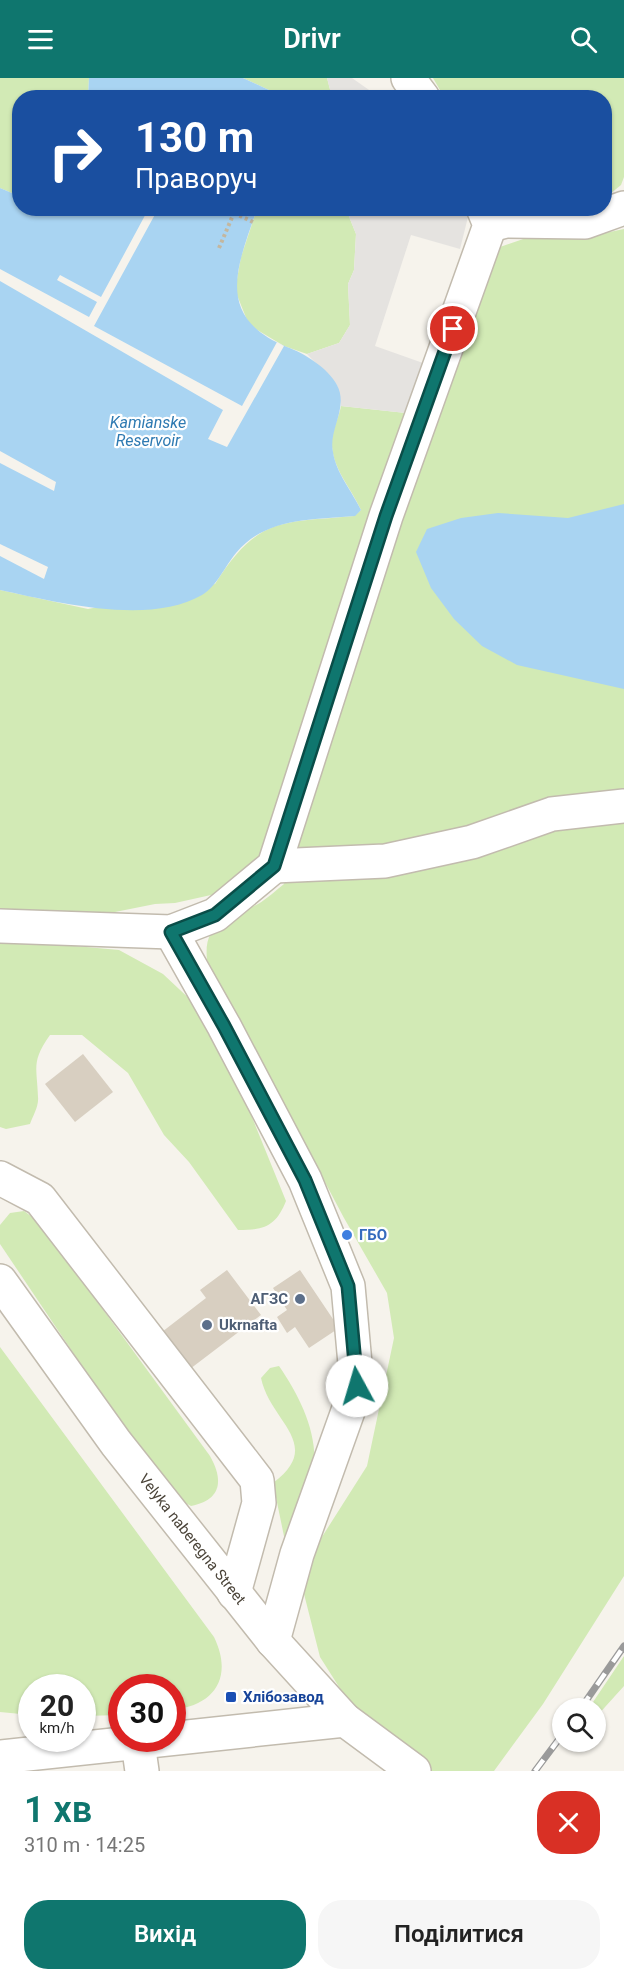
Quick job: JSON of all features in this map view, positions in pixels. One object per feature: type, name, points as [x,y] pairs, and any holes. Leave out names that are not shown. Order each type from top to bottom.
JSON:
[{"type":"street","points":[[0,927],[171,932],[215,915],[274,866],[386,516],[487,217],[506,221],[585,222],[602,216]]},
{"type":"street","points":[[274,866],[385,861],[472,843],[552,814],[624,806]]},
{"type":"street","points":[[171,932],[224,1026],[305,1180],[348,1286],[357,1386],[297,1554],[273,1641]]},
{"type":"street","points":[[0,1178],[40,1199],[257,1480],[259,1503],[234,1593]]},
{"type":"street","name":"Velyka naberegna Street","points":[[0,1281],[116,1443],[273,1641],[345,1720],[414,1771]]},
{"type":"street","points":[[0,1757],[140,1757],[345,1720]]},
{"type":"path","points":[[219,248],[233,216]]},
{"type":"path","points":[[243,216],[253,222]]},
{"type":"green space","points":[[0,78],[89,78],[88,90],[12,90],[12,193],[0,188]]},
{"type":"green space","points":[[243,78],[327,78],[330,90],[269,90]]},
{"type":"green space","points":[[433,78],[624,78],[624,177],[621,185],[612,192],[612,90],[440,90]]},
{"type":"green space","points":[[255,216],[349,216],[356,234],[354,270],[348,284],[350,325],[339,343],[307,354],[284,346],[249,325],[235,290],[241,257]]},
{"type":"green space","points":[[624,229],[624,1576],[543,1704],[494,1771],[425,1771],[360,1720],[320,1657],[303,1590],[320,1540],[367,1466],[394,1338],[387,1293],[344,1218],[207,960],[207,947],[209,937],[220,923],[261,902],[284,884],[402,499],[480,287],[500,247],[532,236],[581,238]]},
{"type":"green space","points":[[341,406],[406,413],[266,858],[220,893],[175,903],[155,904],[115,912],[0,913],[0,590],[88,609],[215,584],[230,562],[245,546],[259,534],[273,527],[308,520],[354,516],[361,510],[337,467],[332,449],[332,439]]},
{"type":"green space","points":[[42,943],[119,950],[163,974],[195,1004],[245,1100],[286,1201],[274,1221],[255,1229],[238,1230],[189,1162],[164,1135],[128,1073],[82,1035],[50,1035],[40,1052],[36,1065],[38,1100],[30,1124],[6,1129],[0,1127],[0,944]]},
{"type":"green space","points":[[24,1211],[39,1222],[210,1456],[218,1481],[214,1494],[209,1499],[191,1506],[178,1499],[84,1369],[0,1244],[0,1225],[10,1213]]},
{"type":"green space","points":[[0,1347],[214,1637],[222,1664],[221,1676],[210,1695],[188,1707],[186,1707],[186,1674],[108,1674],[108,1715],[96,1716],[96,1674],[18,1674],[18,1714],[0,1712]]},
{"type":"green space","points":[[279,1366],[306,1414],[314,1455],[314,1469],[310,1485],[285,1541],[273,1483],[288,1469],[294,1456],[294,1444],[290,1432],[266,1394],[261,1378],[270,1368]]},
{"type":"green space","points":[[624,1656],[624,1686],[606,1706],[606,1698],[596,1698]]},
{"type":"shaded area","points":[[327,78],[352,78],[369,90],[330,90]]},
{"type":"shaded area","points":[[349,216],[468,216],[460,249],[411,235],[375,346],[423,363],[406,413],[341,406],[337,385],[307,354],[339,343],[350,325],[348,284],[354,270],[356,234]]},
{"type":"water","points":[[89,78],[243,78],[269,90],[88,90]]},
{"type":"water","name":"Kamianske Reservoir","points":[[0,188],[12,193],[12,216],[255,216],[238,270],[237,288],[240,305],[249,321],[264,335],[315,362],[337,385],[341,402],[333,435],[333,452],[341,475],[361,510],[355,516],[291,522],[261,533],[248,541],[236,553],[207,591],[180,604],[156,609],[102,609],[0,590]]},
{"type":"water","points":[[624,504],[624,689],[517,665],[482,646],[454,619],[431,588],[416,552],[427,529],[461,518],[498,513],[568,518]]},
{"type":"pier","points":[[145,216],[154,216],[94,326],[242,406],[277,342],[284,346],[227,447],[208,439],[223,410],[0,281],[0,269],[89,317],[97,302],[57,280],[60,275],[101,297]]},
{"type":"pier","points":[[0,451],[56,482],[54,491],[0,463]]},
{"type":"pier","points":[[0,544],[48,567],[44,579],[0,556]]},
{"type":"building","points":[[83,1054],[113,1092],[75,1122],[45,1084]]},
{"type":"building","points":[[227,1270],[261,1315],[186,1372],[158,1335],[206,1298],[200,1290]]},
{"type":"building","name":"АГЗС","points":[[300,1270],[339,1328],[309,1348],[295,1327],[287,1333],[277,1317],[287,1310],[273,1288]]},
{"type":"railway","points":[[588,1698],[624,1646]]},
{"type":"railway","points":[[535,1771],[552,1748]]},
{"type":"place","name":"ГБО","points":[[347,1235]]},
{"type":"place","name":"АГЗС","points":[[300,1299]]},
{"type":"place","name":"Ukrnafta","points":[[207,1325]]},
{"type":"place","name":"Хлібозавод","points":[[231,1697]]},
{"type":"route","points":[[357,1386],[348,1286],[305,1180],[224,1026],[171,932],[215,915],[274,866],[386,516],[453,329]]}]
